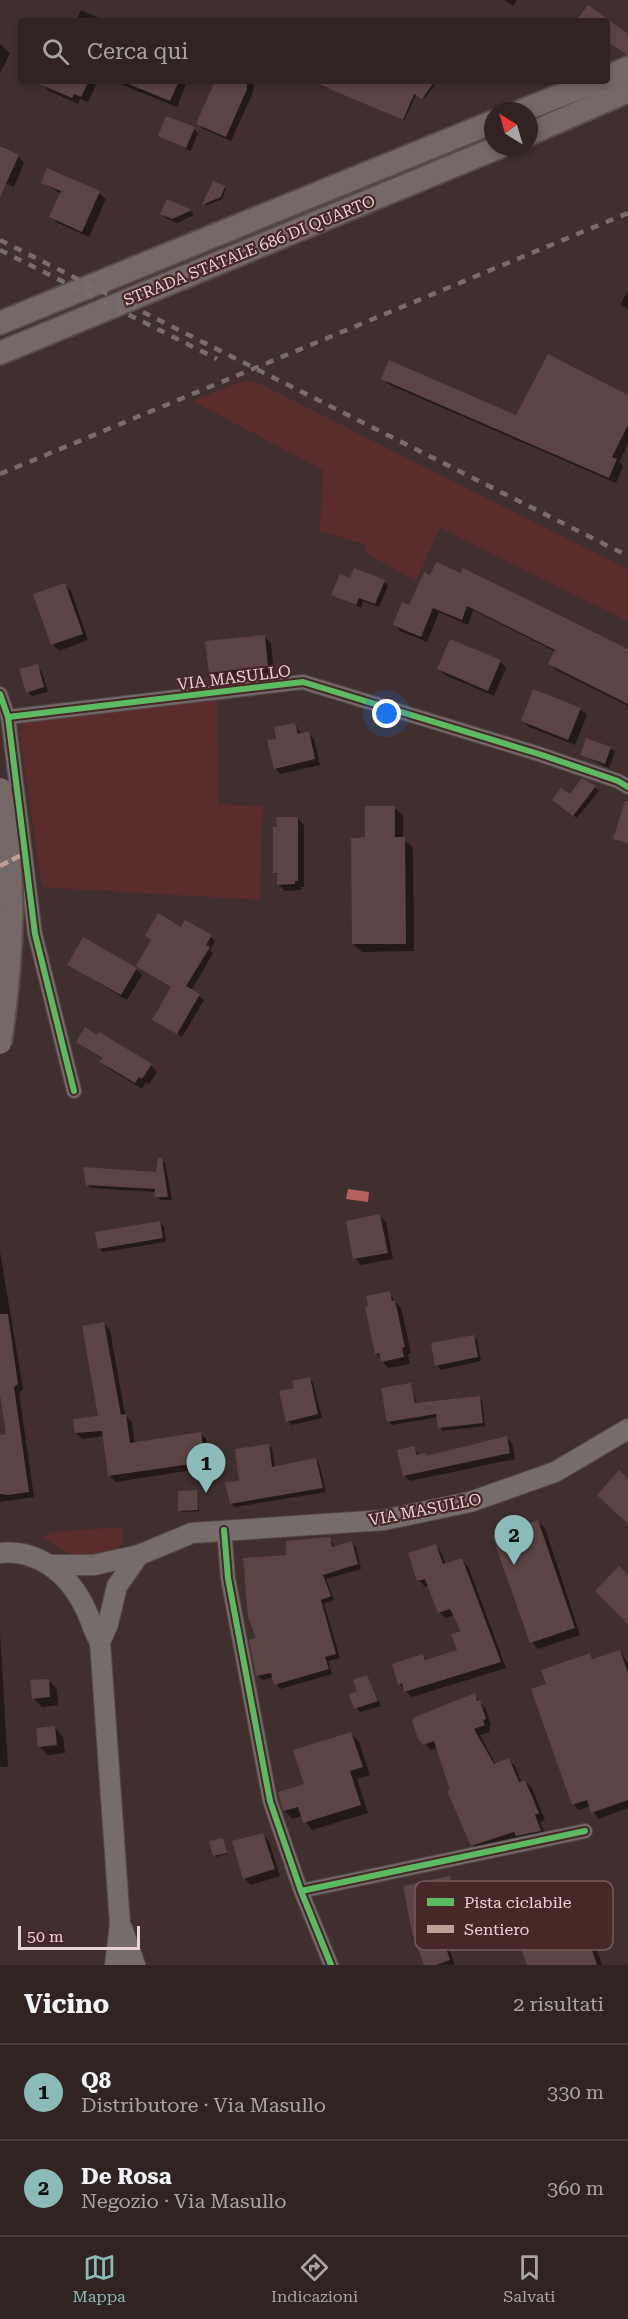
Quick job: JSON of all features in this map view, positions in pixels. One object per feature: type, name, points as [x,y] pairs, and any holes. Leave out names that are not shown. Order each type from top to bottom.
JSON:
[{"type":"highway","points":[[610,76],[628,68]]},
{"type":"highway","points":[[538,104],[589,84]]},
{"type":"highway","points":[[538,130],[628,91]]},
{"type":"highway","name":"STRADA STATALE 686 DI QUARTO","points":[[0,323],[484,126]]},
{"type":"highway","name":"STRADA STATALE 686 DI QUARTO","points":[[0,353],[484,153]]},
{"type":"highway","points":[[0,789],[7,825],[13,905],[10,981],[0,1043]]},
{"type":"main road","name":"VIA MASULLO","points":[[50,1565],[94,1565],[139,1555],[181,1536],[224,1530],[384,1520],[470,1502],[555,1472],[628,1429]]},
{"type":"main road","name":"VIA MASULLO","points":[[0,1553],[22,1552],[50,1565],[82,1602],[100,1642],[120,1924],[116,1965]]},
{"type":"main road","name":"VIA MASULLO","points":[[100,1642],[108,1624],[112,1597],[139,1555]]},
{"type":"main road","points":[[120,1924],[135,1965]]},
{"type":"street","name":"VIA MASULLO","points":[[8,717],[303,682],[539,753],[628,787]]},
{"type":"street","points":[[0,694],[8,717],[27,852],[35,934],[74,1091]]},
{"type":"street","points":[[224,1530],[228,1578],[270,1801],[301,1892],[331,1965]]},
{"type":"street","points":[[301,1892],[585,1831]]},
{"type":"shaded area","points":[[245,380],[254,381],[628,569],[628,621],[440,528],[416,581],[366,553],[365,544],[320,531],[323,470],[193,401]]},
{"type":"shaded area","points":[[217,700],[218,804],[263,806],[260,900],[42,887],[20,735],[23,723]]},
{"type":"shaded area","points":[[348,1189],[369,1192],[368,1202],[346,1199]]},
{"type":"shaded area","points":[[121,1527],[122,1544],[117,1549],[102,1555],[77,1558],[42,1537],[54,1532]]},
{"type":"building","points":[[588,5],[606,18],[578,18]]},
{"type":"building","points":[[610,21],[628,34],[628,55],[610,44]]},
{"type":"building","points":[[39,84],[88,84],[81,97],[74,94],[72,98]]},
{"type":"building","points":[[128,84],[178,84],[170,101]]},
{"type":"building","points":[[214,84],[247,84],[247,89],[226,137],[196,124]]},
{"type":"building","points":[[318,84],[433,84],[422,99],[414,94],[403,120]]},
{"type":"building","points":[[166,116],[195,127],[186,148],[158,136]]},
{"type":"building","points":[[0,146],[19,155],[0,197]]},
{"type":"building","points":[[47,168],[100,191],[82,232],[49,217],[61,191],[41,183]]},
{"type":"building","points":[[213,181],[225,186],[221,197],[202,205]]},
{"type":"building","points":[[167,199],[192,210],[172,219],[160,214]]},
{"type":"building","points":[[548,354],[628,395],[628,425],[612,457],[617,459],[609,478],[381,379],[389,360],[516,415]]},
{"type":"building","points":[[436,562],[461,573],[463,568],[628,649],[628,704],[548,664],[555,650],[467,606],[462,620],[433,608],[421,637],[393,625],[402,602],[409,605],[424,572],[430,575]]},
{"type":"building","points":[[354,568],[385,580],[375,604],[359,598],[356,605],[331,595],[340,574],[350,578]]},
{"type":"building","points":[[65,583],[83,634],[51,645],[33,594]]},
{"type":"building","points":[[265,635],[268,666],[209,673],[205,641]]},
{"type":"building","points":[[450,639],[501,660],[488,691],[437,669]]},
{"type":"building","points":[[38,664],[44,687],[26,693],[19,669]]},
{"type":"building","points":[[533,689],[581,708],[568,740],[521,721]]},
{"type":"building","points":[[295,723],[298,734],[309,731],[315,759],[274,769],[267,740],[276,739],[274,727]]},
{"type":"building","points":[[586,738],[611,747],[605,764],[580,755]]},
{"type":"building","points":[[582,778],[596,786],[573,816],[552,800],[561,788],[570,794]]},
{"type":"building","points":[[625,801],[628,801],[628,843],[613,839]]},
{"type":"building","points":[[365,806],[395,806],[395,837],[405,837],[406,944],[352,944],[351,838],[365,837]]},
{"type":"building","points":[[276,817],[298,817],[298,881],[295,881],[295,884],[277,885],[277,873],[273,873],[273,827],[277,827]]},
{"type":"building","points":[[158,913],[181,927],[185,920],[212,935],[206,945],[210,947],[186,986],[200,994],[177,1034],[152,1020],[171,987],[136,966],[151,940],[145,936]]},
{"type":"building","points":[[83,937],[137,968],[121,995],[67,965]]},
{"type":"building","points":[[85,1027],[97,1035],[99,1032],[152,1064],[142,1079],[139,1077],[135,1083],[100,1062],[102,1058],[76,1042]]},
{"type":"building","points":[[158,1158],[162,1158],[168,1197],[154,1197],[155,1189],[86,1185],[83,1167],[156,1172]]},
{"type":"building","points":[[380,1214],[388,1253],[353,1259],[346,1221]]},
{"type":"building","points":[[160,1221],[163,1238],[98,1249],[95,1232]]},
{"type":"building","points":[[390,1291],[392,1301],[395,1300],[405,1347],[402,1348],[404,1357],[381,1362],[379,1353],[375,1354],[365,1307],[368,1306],[366,1296]]},
{"type":"building","points":[[0,1314],[8,1314],[18,1384],[14,1387],[29,1492],[8,1495],[0,1494],[0,1435],[6,1434],[0,1396]]},
{"type":"building","points":[[104,1322],[121,1415],[126,1414],[130,1443],[201,1432],[205,1462],[108,1476],[102,1431],[75,1433],[73,1419],[98,1416],[82,1326]]},
{"type":"building","points":[[474,1335],[478,1357],[435,1366],[431,1343]]},
{"type":"building","points":[[310,1377],[318,1414],[286,1422],[279,1391],[294,1388],[292,1381]]},
{"type":"building","points":[[411,1383],[415,1403],[480,1396],[483,1423],[438,1428],[436,1414],[387,1422],[381,1388]]},
{"type":"building","points":[[507,1436],[510,1453],[403,1476],[397,1450],[414,1446],[417,1455],[425,1453],[426,1456]]},
{"type":"building","points":[[269,1444],[272,1467],[316,1458],[323,1488],[230,1504],[225,1482],[239,1481],[235,1449]]},
{"type":"building","points":[[619,1470],[628,1479],[628,1524],[597,1495]]},
{"type":"building","points":[[197,1490],[198,1510],[178,1511],[178,1491]]},
{"type":"building","points":[[538,1520],[575,1628],[530,1643],[492,1536]]},
{"type":"building","points":[[330,1537],[332,1547],[352,1541],[358,1564],[323,1575],[331,1596],[321,1600],[336,1654],[325,1657],[329,1669],[274,1685],[271,1673],[256,1676],[249,1640],[256,1638],[248,1617],[243,1558],[286,1555],[286,1541]]},
{"type":"building","points":[[436,1544],[443,1564],[462,1558],[501,1662],[404,1692],[402,1683],[398,1685],[392,1664],[423,1654],[425,1660],[457,1650],[451,1634],[461,1631],[450,1609],[438,1613],[425,1579],[417,1581],[408,1553]]},
{"type":"building","points":[[619,1566],[628,1575],[628,1624],[595,1591]]},
{"type":"building","points":[[620,1650],[628,1673],[628,1800],[591,1813],[587,1800],[572,1805],[531,1689],[546,1684],[541,1670],[590,1653],[592,1659]]},
{"type":"building","points":[[367,1675],[378,1701],[354,1709],[349,1695],[357,1691],[353,1680]]},
{"type":"building","points":[[49,1679],[50,1697],[32,1699],[30,1680]]},
{"type":"building","points":[[475,1693],[477,1701],[480,1700],[486,1719],[483,1720],[485,1725],[474,1729],[494,1764],[509,1758],[519,1782],[525,1780],[539,1813],[535,1815],[541,1831],[516,1836],[514,1832],[471,1846],[447,1791],[450,1790],[434,1741],[423,1745],[412,1722],[415,1717]]},
{"type":"building","points":[[55,1726],[57,1745],[38,1747],[36,1728]]},
{"type":"building","points":[[351,1732],[363,1767],[350,1771],[361,1805],[303,1823],[298,1807],[283,1811],[278,1792],[304,1784],[293,1750]]},
{"type":"building","points":[[263,1833],[275,1869],[243,1879],[232,1841]]},
{"type":"building","points":[[223,1838],[227,1853],[213,1856],[209,1841]]},
{"type":"building","points":[[450,1876],[451,1881],[426,1881]]},
{"type":"building","points":[[415,1883],[415,1940],[412,1932],[403,1886]]},
{"type":"building","points":[[419,1950],[447,1950],[450,1960],[436,1965],[424,1965]]},
{"type":"building","points":[[521,1950],[592,1950],[597,1965],[527,1965]]},
{"type":"railway","points":[[0,474],[628,213]]},
{"type":"railway","points":[[0,240],[628,556]]},
{"type":"railway","points":[[0,250],[217,359]]},
{"type":"marked path","points":[[0,866],[27,852]]},
{"type":"cycle path","points":[[8,717],[303,682],[539,754],[618,781],[628,787]]},
{"type":"cycle path","points":[[0,694],[8,717],[35,934],[74,1091]]},
{"type":"cycle path","points":[[224,1530],[228,1578],[270,1801],[301,1891],[331,1965]]},
{"type":"cycle path","points":[[301,1891],[585,1831]]},
{"type":"place","name":"Q8","points":[[206,1493]]},
{"type":"place","name":"De Rosa","points":[[514,1565]]}]
